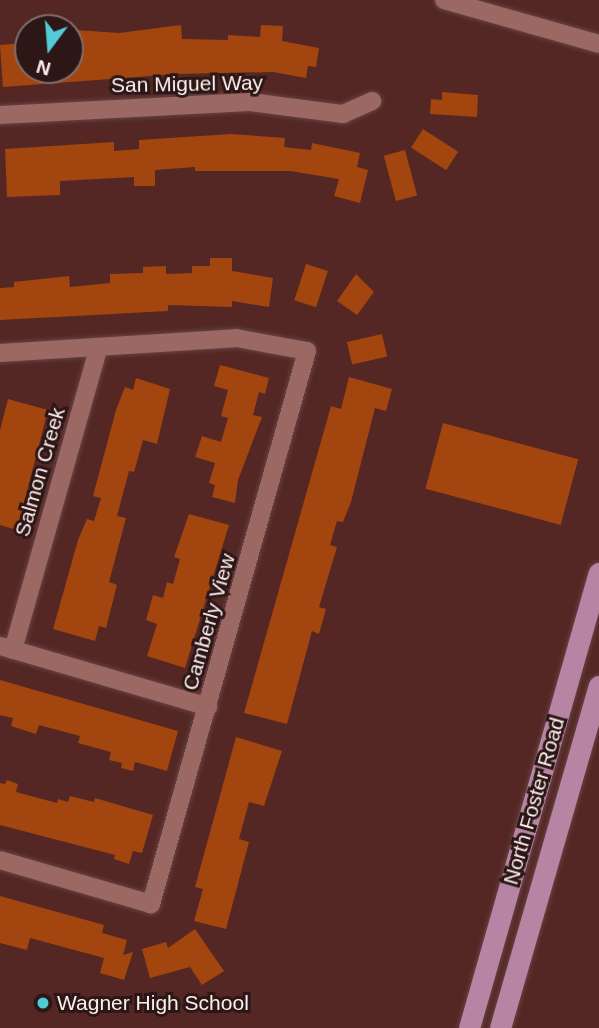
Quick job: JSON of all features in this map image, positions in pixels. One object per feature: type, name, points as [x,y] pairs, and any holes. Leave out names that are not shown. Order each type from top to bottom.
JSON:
[{"type":"main road","name":"North Foster Road","points":[[469,1028],[599,573]]},
{"type":"main road","name":"North Foster Road","points":[[500,1028],[593,730],[599,686]]},
{"type":"street","points":[[444,0],[599,44]]},
{"type":"street","name":"San Miguel Way","points":[[0,115],[250,102],[343,114],[372,101]]},
{"type":"street","name":"Camberly View","points":[[0,860],[151,904],[307,351],[236,338],[99,347]]},
{"type":"street","points":[[0,354],[99,347]]},
{"type":"street","name":"Salmon Creek","points":[[6,648],[99,347]]},
{"type":"street","points":[[6,648],[208,707]]},
{"type":"building","points":[[181,25],[182,39],[228,40],[228,35],[260,37],[261,25],[283,26],[282,41],[319,48],[316,67],[308,66],[306,78],[273,72],[177,74],[84,81],[84,31],[119,33]]},
{"type":"building","points":[[14,44],[14,84],[43,84],[3,87],[0,45]]},
{"type":"building","points":[[442,92],[478,95],[477,117],[430,114],[431,99],[442,100]]},
{"type":"building","points":[[423,129],[458,152],[446,170],[411,147]]},
{"type":"building","points":[[231,134],[285,138],[284,147],[311,150],[312,143],[360,153],[357,167],[368,170],[360,203],[334,196],[339,179],[290,171],[195,171],[195,167],[155,170],[155,186],[134,186],[134,177],[60,181],[60,195],[7,197],[5,149],[114,142],[114,151],[139,149],[139,140]]},
{"type":"building","points":[[405,150],[417,195],[396,201],[384,156]]},
{"type":"building","points":[[210,258],[232,258],[232,271],[273,278],[269,307],[232,301],[232,307],[168,305],[168,311],[0,320],[0,288],[14,287],[14,282],[69,276],[70,287],[110,283],[110,274],[143,273],[143,267],[166,266],[166,274],[192,273],[192,266],[210,266]]},
{"type":"building","points":[[306,264],[328,271],[316,307],[294,300]]},
{"type":"building","points":[[356,274],[374,292],[357,315],[337,301]]},
{"type":"building","points":[[382,334],[387,356],[352,365],[347,342]]},
{"type":"building","points":[[220,365],[269,378],[265,394],[259,392],[253,415],[262,417],[238,480],[235,503],[212,497],[215,485],[209,483],[215,463],[195,457],[202,436],[221,442],[228,418],[221,416],[228,390],[214,386]]},
{"type":"building","points":[[349,377],[392,389],[386,411],[375,408],[351,502],[343,522],[337,521],[330,545],[337,547],[319,607],[326,609],[319,634],[312,631],[287,724],[244,713],[331,406],[341,409]]},
{"type":"building","points":[[136,378],[170,389],[157,444],[143,440],[134,472],[129,471],[117,516],[126,518],[109,582],[117,585],[106,628],[99,626],[95,641],[53,629],[78,540],[87,519],[94,521],[101,498],[93,496],[116,410],[125,387],[133,390]]},
{"type":"building","points":[[8,399],[48,410],[17,530],[0,525],[0,430]]},
{"type":"building","points":[[443,423],[578,459],[561,525],[425,489]]},
{"type":"building","points":[[189,514],[229,525],[185,668],[147,656],[157,624],[146,620],[153,595],[163,598],[167,582],[173,584],[180,559],[174,557]]},
{"type":"building","points":[[0,680],[178,731],[167,771],[135,762],[133,771],[121,768],[122,763],[109,760],[111,752],[78,743],[80,736],[39,725],[36,734],[11,726],[13,718],[0,715]]},
{"type":"building","points":[[236,737],[282,751],[264,806],[249,802],[239,839],[249,842],[226,929],[194,921],[203,889],[195,887]]},
{"type":"building","points":[[7,780],[18,784],[16,792],[57,803],[58,799],[68,802],[70,796],[94,802],[95,798],[153,815],[142,853],[133,851],[129,864],[114,859],[115,855],[0,825],[0,783],[5,784]]},
{"type":"building","points":[[0,896],[104,925],[102,933],[127,940],[123,955],[133,952],[124,980],[100,973],[104,958],[30,938],[27,950],[0,943]]},
{"type":"building","points":[[195,929],[224,971],[202,985],[190,967],[150,978],[142,949],[166,942],[168,948]]},
{"type":"place","name":"Wagner High School","points":[[43,1003]]}]
